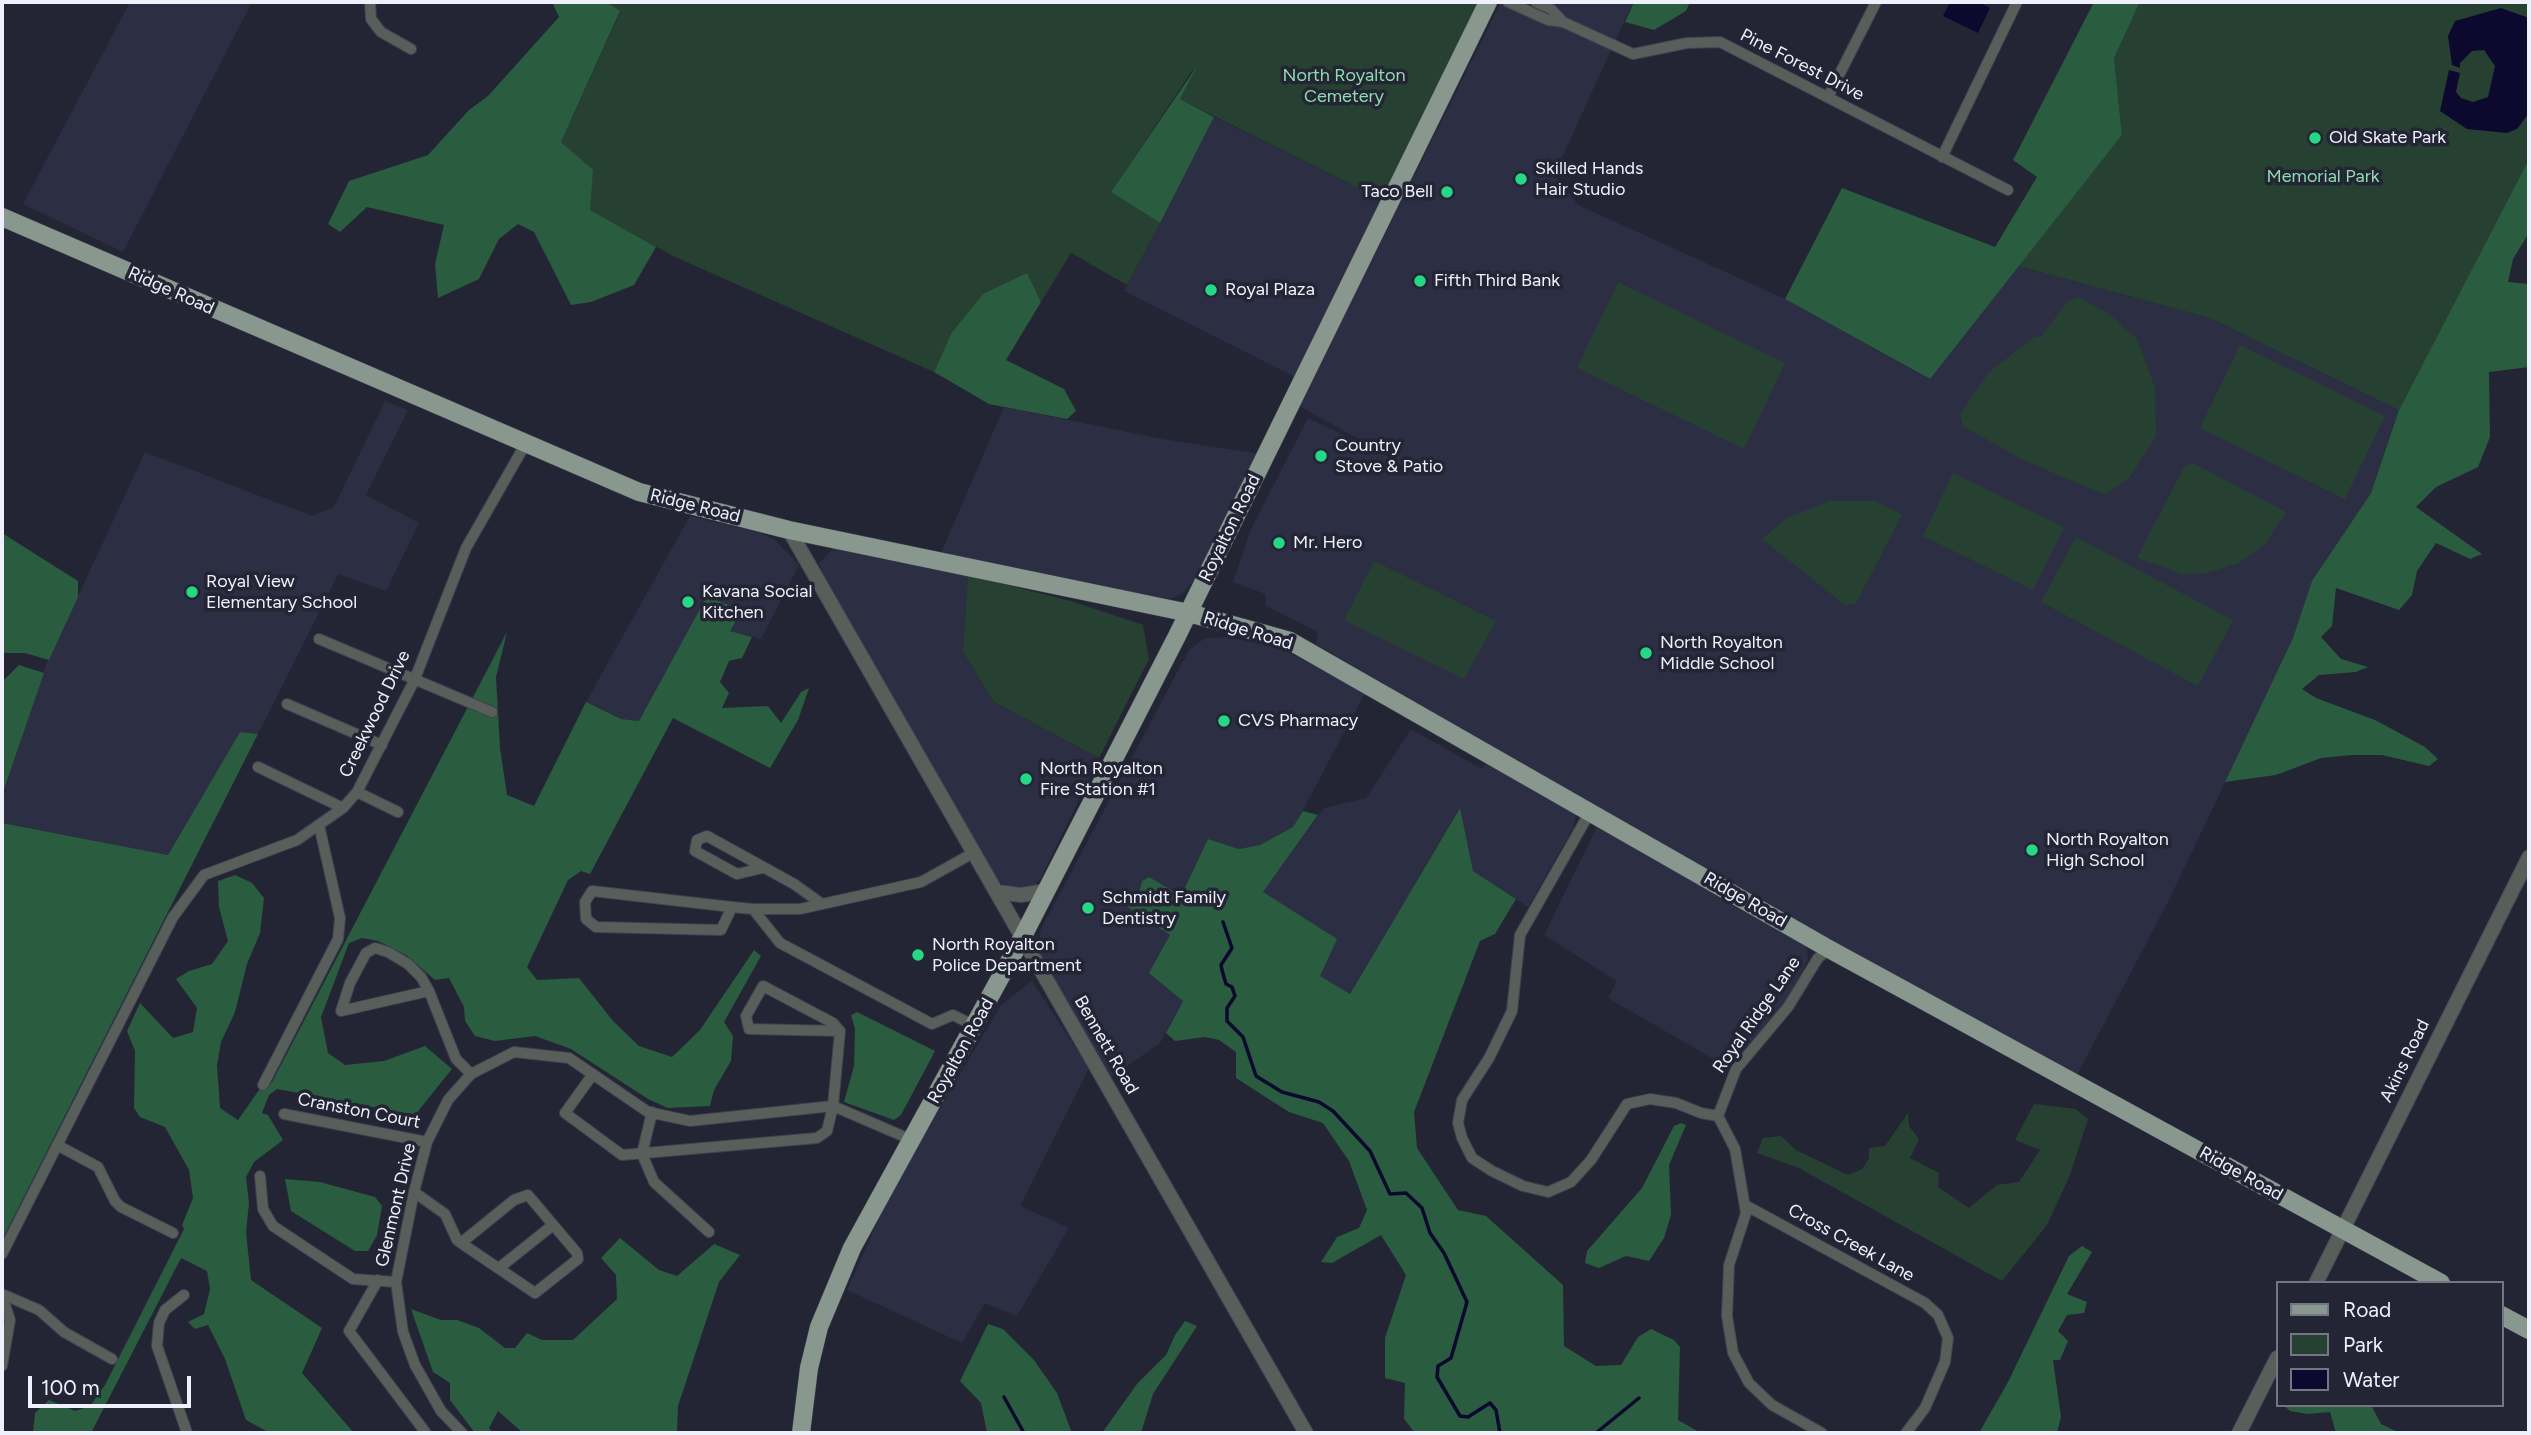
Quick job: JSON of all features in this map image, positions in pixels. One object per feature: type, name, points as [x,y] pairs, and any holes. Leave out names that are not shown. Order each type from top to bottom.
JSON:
[{"type":"main road","name":"Royalton Road","points":[[801,1433],[809,1368],[819,1326],[852,1248],[1022,938],[1189,613],[1488,2]]},
{"type":"main road","name":"Ridge Road","points":[[3,220],[639,492],[789,530],[1189,613],[1290,641],[1829,949],[2437,1281]]},
{"type":"main road","points":[[2503,1316],[2529,1330]]},
{"type":"street","points":[[370,2],[371,19],[381,32],[411,49]]},
{"type":"street","points":[[1508,2],[1548,20],[1563,22]]},
{"type":"street","name":"Pine Forest Drive","points":[[1536,2],[1551,9],[1563,22],[1633,54],[1686,43],[1720,43],[2008,190]]},
{"type":"street","points":[[1828,97],[1876,2]]},
{"type":"street","points":[[1942,158],[2017,2]]},
{"type":"street","name":"Creekwood Drive","points":[[2,1254],[173,917],[204,875],[297,839],[343,808],[357,792],[414,681],[466,548],[526,443]]},
{"type":"street","name":"Bennett Road","points":[[789,530],[1306,1433]]},
{"type":"street","points":[[319,639],[492,712]]},
{"type":"street","points":[[287,704],[382,745]]},
{"type":"street","points":[[258,767],[343,808]]},
{"type":"street","points":[[357,792],[398,812]]},
{"type":"street","points":[[1590,812],[1520,935],[1513,1011],[1489,1058],[1462,1100],[1458,1123],[1462,1138],[1472,1158],[1492,1171],[1523,1186],[1548,1192],[1571,1182],[1591,1160],[1627,1104],[1650,1099],[1676,1103],[1701,1113],[1718,1116],[1735,1149],[1746,1213],[1730,1265],[1727,1316],[1733,1353],[1749,1383],[1772,1405],[1822,1433]]},
{"type":"street","points":[[263,1085],[338,939],[340,918],[319,825]]},
{"type":"street","points":[[763,868],[737,874],[695,850],[697,841],[707,836],[794,884],[822,904]]},
{"type":"street","points":[[732,907],[721,930],[610,927],[596,926],[586,919],[585,902],[592,891],[753,909],[800,909],[921,882],[975,852]]},
{"type":"street","name":"Akins Road","points":[[2317,1281],[2529,857]]},
{"type":"street","points":[[997,892],[1021,895],[1046,891]]},
{"type":"street","points":[[753,909],[780,943],[932,1024],[953,1015],[975,1026]]},
{"type":"street","points":[[429,991],[341,1012],[350,983],[366,953],[375,948],[408,964],[421,976],[429,991],[456,1059],[471,1074]]},
{"type":"street","name":"Royal Ridge Lane","points":[[1718,1116],[1736,1069],[1788,1007],[1818,958],[1829,949]]},
{"type":"street","points":[[593,1074],[565,1113],[622,1155],[817,1138],[827,1131],[833,1106],[840,1031],[833,1023],[763,986],[746,1016],[749,1029],[840,1031]]},
{"type":"street","name":"Glenmont Drive","points":[[462,1433],[441,1410],[415,1365],[403,1332],[396,1282],[427,1142],[448,1100],[471,1074],[514,1052],[569,1058],[652,1112],[690,1121],[833,1106],[912,1140]]},
{"type":"street","points":[[652,1112],[642,1154],[654,1182],[709,1231]]},
{"type":"street","name":"Cranston Court","points":[[284,1114],[427,1142]]},
{"type":"street","points":[[57,1145],[98,1167],[115,1201],[121,1207],[173,1233]]},
{"type":"street","points":[[260,1176],[263,1209],[273,1226],[353,1279],[396,1282]]},
{"type":"street","points":[[414,1192],[446,1214],[461,1243],[535,1293],[578,1259],[577,1253],[527,1195],[514,1200],[461,1243]]},
{"type":"street","name":"Cross Creek Lane","points":[[1745,1205],[1925,1303],[1938,1315],[1948,1338],[1944,1362],[1925,1408],[1906,1433]]},
{"type":"street","points":[[499,1268],[553,1225]]},
{"type":"street","points":[[378,1280],[349,1331],[426,1433]]},
{"type":"street","points":[[184,1294],[162,1317],[157,1346],[187,1433]]},
{"type":"street","points":[[2,1295],[39,1310],[64,1332],[111,1359]]},
{"type":"street","points":[[2,1295],[10,1320],[2,1366]]},
{"type":"street","points":[[2239,1433],[2276,1360]]},
{"type":"shaded area","points":[[130,2],[252,2],[123,252],[23,204]]},
{"type":"shaded area","points":[[1501,2],[1633,2],[1554,175],[1578,205],[1785,299],[1929,379],[2018,266],[2210,318],[2399,410],[2371,493],[2312,581],[2294,638],[2169,900],[2076,1077],[1589,804],[1316,644],[1318,632],[1266,606],[1265,594],[1233,582],[1251,529],[1308,418],[1398,461],[1299,406]]},
{"type":"shaded area","points":[[1214,117],[1386,202],[1299,379],[1124,291]]},
{"type":"shaded area","points":[[385,401],[408,410],[366,495],[419,523],[386,591],[338,574],[258,734],[240,732],[168,855],[2,823],[2,795],[46,665],[145,452],[312,516],[334,507]]},
{"type":"shaded area","points":[[1004,407],[1162,439],[1261,454],[1197,576],[1184,592],[1171,599],[1028,574],[941,553]]},
{"type":"shaded area","points":[[690,516],[761,533],[775,540],[799,565],[761,639],[730,631],[707,597],[639,721],[621,719],[586,702]]},
{"type":"shaded area","points":[[834,548],[968,575],[963,652],[994,702],[1099,758],[1041,878],[1035,885],[1009,888],[993,877],[831,592],[819,563]]},
{"type":"shaded area","points":[[1228,637],[1283,649],[1365,693],[1294,827],[1260,845],[1239,849],[1208,839],[1181,896],[1210,951],[1160,1043],[1109,1079],[1038,959],[1040,931],[1189,650],[1205,638]]},
{"type":"shaded area","points":[[1411,729],[1482,769],[1488,761],[1564,802],[1576,815],[1573,828],[1528,907],[1473,871],[1459,809],[1350,994],[1320,976],[1263,892],[1324,808],[1366,798]]},
{"type":"shaded area","points":[[1597,827],[1806,943],[1808,960],[1784,1004],[1729,1068],[1608,998],[1617,981],[1544,935]]},
{"type":"shaded area","points":[[1032,981],[1089,1068],[1020,1206],[1069,1228],[1017,1316],[985,1303],[962,1343],[847,1290],[879,1219],[917,1147],[1001,1005]]},
{"type":"green space","points":[[552,2],[607,2],[620,11],[561,142],[593,170],[590,210],[656,247],[634,285],[591,302],[571,305],[534,232],[518,224],[499,239],[479,279],[438,298],[435,264],[444,225],[367,207],[340,232],[328,224],[349,181],[428,155],[469,110],[488,96],[559,17]]},
{"type":"green space","name":"North Royalton Cemetery","points":[[607,2],[1483,2],[1386,202],[1180,99],[1194,68],[1111,192],[1160,223],[1127,285],[1071,253],[1041,302],[1027,273],[951,334],[934,372],[673,256],[589,210],[592,170],[561,142],[620,12]]},
{"type":"green space","points":[[1634,2],[1690,2],[1686,11],[1654,30],[1625,22]]},
{"type":"green space","points":[[2094,2],[2140,2],[2114,58],[2122,135],[1930,379],[1785,299],[1842,188],[1995,247],[2037,177],[2013,160]]},
{"type":"green space","name":"Memorial Park","points":[[2140,2],[2529,2],[2529,159],[2399,410],[2210,318],[2018,266],[2122,135],[2114,58]]},
{"type":"green space","points":[[1197,66],[1180,99],[1214,117],[1160,223],[1111,192]]},
{"type":"green space","points":[[2529,159],[2529,233],[2513,259],[2508,282],[2529,284],[2529,367],[2489,372],[2490,437],[2478,467],[2436,487],[2416,507],[2482,554],[2470,559],[2436,543],[2417,571],[2412,595],[2399,610],[2336,588],[2332,626],[2321,637],[2341,659],[2368,667],[2356,672],[2319,675],[2302,689],[2316,698],[2375,720],[2425,747],[2438,759],[2429,766],[2382,755],[2321,758],[2276,775],[2225,782],[2293,638],[2312,581],[2371,493],[2399,410]]},
{"type":"green space","points":[[1027,273],[1041,302],[1006,360],[1064,389],[1076,411],[1067,419],[989,404],[934,372],[951,334],[983,294]]},
{"type":"green space","points":[[1618,282],[1785,363],[1744,449],[1577,368]]},
{"type":"green space","points":[[2078,297],[2108,313],[2137,339],[2155,388],[2156,436],[2130,477],[2105,495],[2021,459],[1963,426],[1960,414],[1989,372],[2035,337],[2041,337],[2068,301]]},
{"type":"green space","points":[[2240,345],[2385,416],[2345,499],[2200,428]]},
{"type":"green space","points":[[2193,463],[2286,512],[2266,543],[2239,563],[2206,573],[2182,574],[2137,558],[2184,467]]},
{"type":"green space","points":[[1953,473],[2064,527],[2033,590],[1923,536]]},
{"type":"green space","points":[[1830,501],[1876,501],[1902,515],[1856,603],[1845,605],[1762,539],[1787,518]]},
{"type":"green space","points":[[2,533],[78,581],[78,597],[49,660],[25,653],[2,653]]},
{"type":"green space","points":[[2076,537],[2233,620],[2198,686],[2041,602]]},
{"type":"green space","points":[[1374,561],[1496,621],[1464,679],[1344,620]]},
{"type":"green space","points":[[968,575],[1074,602],[1143,625],[1149,659],[1099,758],[994,702],[963,652]]},
{"type":"green space","points":[[707,596],[742,611],[730,631],[752,637],[742,658],[729,661],[720,682],[729,693],[722,708],[768,706],[781,723],[801,692],[809,688],[798,720],[770,768],[673,718],[590,874],[581,871],[568,880],[527,967],[537,980],[579,978],[613,1021],[639,1046],[672,1057],[700,1030],[754,950],[761,956],[724,1022],[733,1036],[731,1061],[714,1090],[710,1106],[668,1108],[648,1099],[571,1049],[535,1036],[495,1041],[475,1036],[465,1021],[464,1007],[449,978],[435,980],[406,955],[378,941],[362,938],[349,943],[321,1017],[328,1053],[345,1065],[384,1061],[425,1046],[452,1069],[415,1115],[277,1089],[269,1095],[262,1113],[268,1115],[283,1140],[254,1162],[246,1177],[249,1203],[246,1232],[251,1280],[322,1328],[302,1373],[354,1433],[270,1433],[246,1420],[225,1359],[208,1325],[195,1329],[188,1322],[204,1314],[210,1289],[207,1271],[181,1258],[91,1433],[33,1433],[35,1413],[49,1400],[75,1411],[90,1406],[105,1385],[184,1229],[182,1225],[193,1198],[189,1170],[165,1127],[140,1117],[134,1108],[135,1051],[127,1031],[140,1003],[173,1038],[193,1032],[197,1008],[176,979],[189,971],[212,964],[228,941],[219,907],[218,881],[235,875],[252,883],[264,898],[260,933],[247,964],[235,1012],[221,1042],[217,1065],[220,1108],[238,1120],[259,1090],[272,1082],[507,632],[496,677],[500,748],[507,795],[534,806],[586,702],[621,719],[639,721]]},
{"type":"green space","points":[[19,665],[44,673],[2,795],[2,682]]},
{"type":"green space","points":[[240,732],[258,734],[2,1240],[2,823],[168,855]]},
{"type":"green space","points":[[1460,808],[1473,871],[1516,899],[1495,934],[1480,941],[1414,1112],[1417,1148],[1458,1210],[1486,1216],[1563,1285],[1564,1346],[1596,1366],[1621,1365],[1638,1337],[1651,1329],[1674,1340],[1680,1347],[1678,1420],[1701,1433],[1415,1433],[1404,1419],[1405,1383],[1385,1378],[1385,1338],[1406,1275],[1381,1235],[1332,1263],[1321,1262],[1337,1237],[1359,1228],[1367,1210],[1349,1161],[1323,1123],[1289,1112],[1236,1078],[1236,1052],[1219,1040],[1205,1037],[1175,1041],[1166,1033],[1183,1001],[1149,973],[1170,935],[1117,900],[1125,892],[1138,897],[1142,881],[1149,877],[1181,896],[1208,839],[1239,849],[1260,845],[1293,827],[1303,811],[1318,815],[1263,892],[1337,939],[1320,976],[1350,994]]},
{"type":"green space","points":[[857,1012],[935,1051],[901,1115],[894,1120],[844,1102],[854,1066],[855,1029],[851,1015]]},
{"type":"green space","points":[[2034,1104],[2075,1109],[2088,1119],[2070,1175],[2047,1225],[2002,1281],[1799,1168],[1757,1153],[1763,1138],[1781,1136],[1796,1150],[1848,1175],[1862,1169],[1869,1158],[1869,1148],[1885,1146],[1908,1113],[1909,1126],[1919,1139],[1910,1158],[1939,1173],[1938,1187],[1969,1208],[1997,1185],[2019,1182],[2040,1150],[2015,1140]]},
{"type":"green space","points":[[1681,1123],[1686,1125],[1669,1165],[1671,1215],[1664,1238],[1649,1261],[1626,1256],[1599,1268],[1585,1263],[1587,1251],[1642,1188],[1674,1126]]},
{"type":"green space","points":[[285,1179],[320,1182],[375,1197],[382,1206],[377,1235],[368,1251],[355,1251],[291,1211]]},
{"type":"green space","points":[[620,1238],[659,1270],[677,1276],[714,1244],[740,1255],[719,1282],[678,1406],[677,1433],[523,1433],[498,1411],[489,1428],[493,1433],[475,1433],[450,1400],[450,1383],[433,1372],[411,1309],[441,1320],[457,1320],[479,1328],[505,1348],[515,1348],[527,1333],[542,1340],[573,1340],[617,1299],[616,1275],[601,1258]]},
{"type":"green space","points":[[2082,1246],[2092,1252],[2067,1294],[2087,1302],[2084,1313],[2067,1315],[2058,1331],[2068,1341],[2060,1360],[2053,1360],[2061,1417],[2057,1433],[1979,1433],[2008,1382],[2069,1256]]},
{"type":"green space","points":[[1185,1321],[1197,1326],[1153,1394],[1141,1433],[1102,1433],[1137,1384],[1166,1355]]},
{"type":"green space","points":[[988,1324],[1003,1329],[1034,1360],[1057,1393],[1072,1433],[987,1433],[981,1403],[960,1381]]},
{"type":"green space","points":[[2285,1407],[2372,1407],[2381,1424],[2400,1433],[2336,1433],[2330,1412],[2308,1414],[2290,1411]]},
{"type":"water","points":[[1950,2],[1978,2],[1990,8],[1978,33],[1943,16]]},
{"type":"water","points":[[2501,8],[2529,18],[2529,113],[2517,129],[2507,133],[2467,129],[2440,111],[2449,70],[2460,73],[2456,92],[2461,98],[2473,102],[2488,97],[2495,66],[2484,50],[2472,51],[2460,63],[2460,68],[2452,65],[2448,36],[2455,21]]},
{"type":"waterway","points":[[1223,922],[1232,948],[1221,965],[1226,984],[1232,987],[1235,996],[1227,1008],[1227,1021],[1243,1037],[1256,1076],[1282,1092],[1319,1102],[1333,1111],[1370,1151],[1390,1194],[1406,1193],[1422,1208],[1430,1233],[1444,1253],[1467,1302],[1451,1358],[1438,1366],[1437,1377],[1460,1416],[1468,1417],[1490,1403],[1496,1410],[1500,1433]]},
{"type":"waterway","points":[[1004,1397],[1024,1433]]},
{"type":"waterway","points":[[1596,1433],[1639,1398]]},
{"type":"place","name":"Old Skate Park","points":[[2315,138]]},
{"type":"place","name":"Skilled Hands Hair Studio","points":[[1521,179]]},
{"type":"place","name":"Taco Bell","points":[[1447,192]]},
{"type":"place","name":"Fifth Third Bank","points":[[1420,281]]},
{"type":"place","name":"Royal Plaza","points":[[1211,290]]},
{"type":"place","name":"Country Stove & Patio","points":[[1321,456]]},
{"type":"place","name":"Mr. Hero","points":[[1279,543]]},
{"type":"place","name":"Royal View Elementary School","points":[[192,592]]},
{"type":"place","name":"Kavana Social Kitchen","points":[[688,602]]},
{"type":"place","name":"North Royalton Middle School","points":[[1646,653]]},
{"type":"place","name":"CVS Pharmacy","points":[[1224,721]]},
{"type":"place","name":"North Royalton Fire Station #1","points":[[1026,779]]},
{"type":"place","name":"North Royalton High School","points":[[2032,850]]},
{"type":"place","name":"Schmidt Family Dentistry","points":[[1088,908]]},
{"type":"place","name":"North Royalton Police Department","points":[[918,955]]}]
